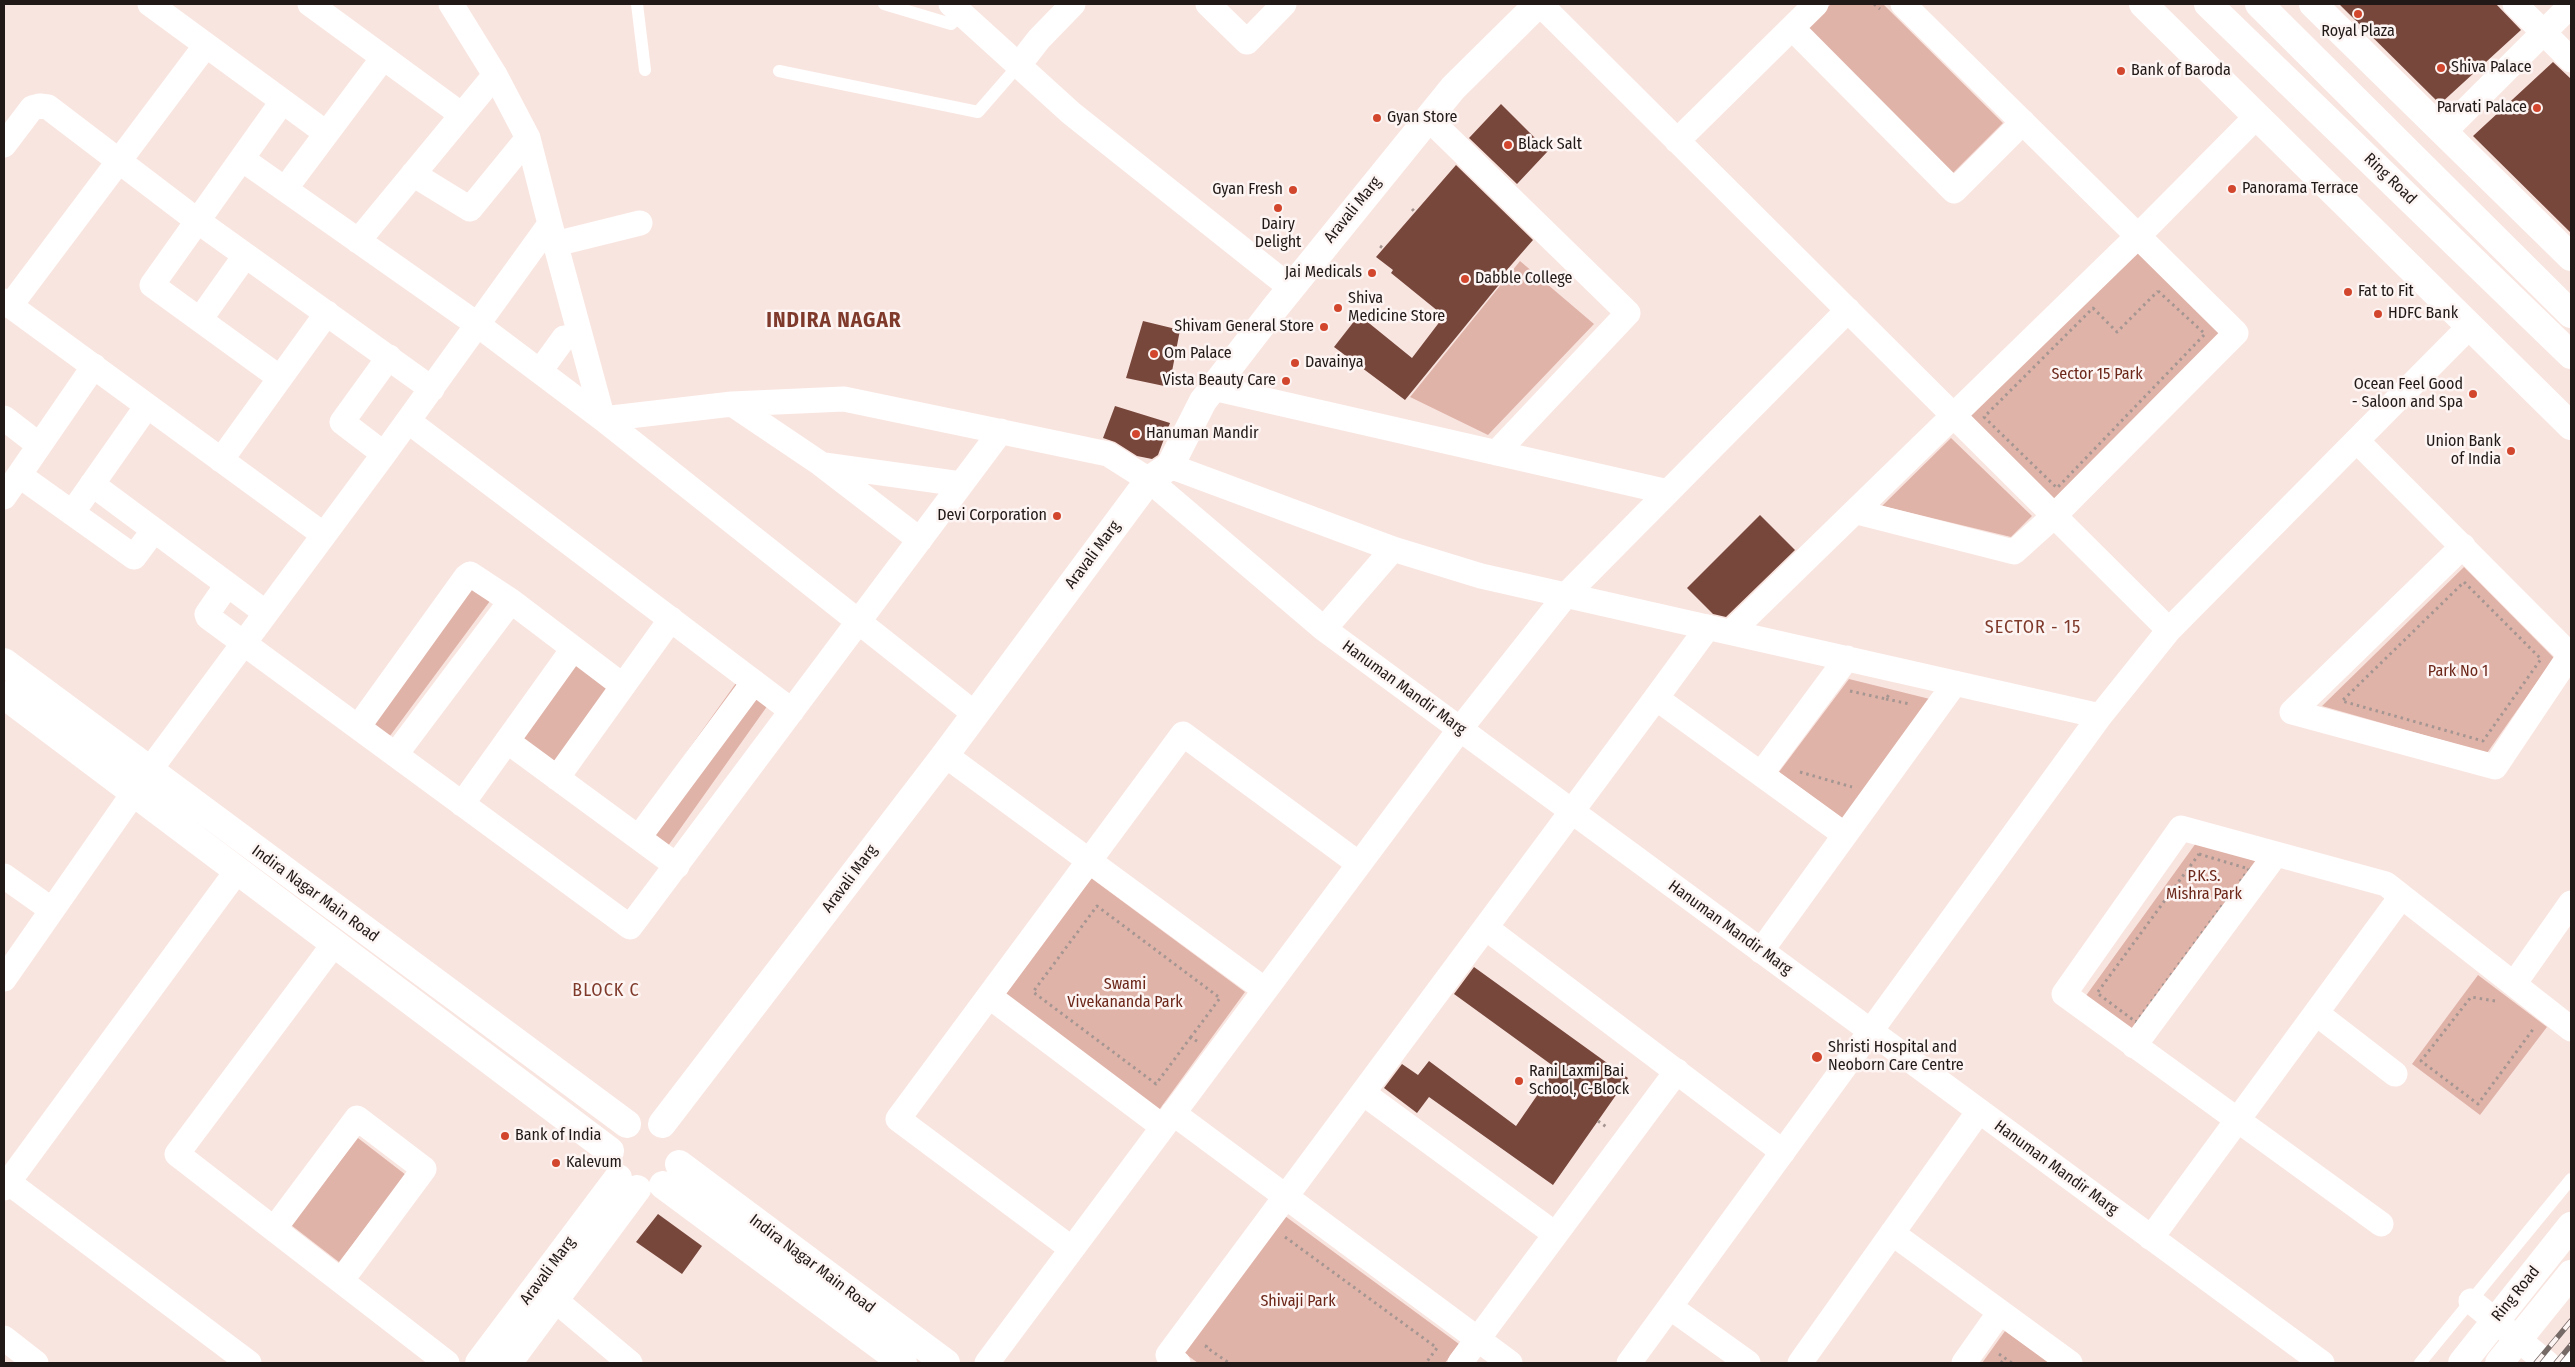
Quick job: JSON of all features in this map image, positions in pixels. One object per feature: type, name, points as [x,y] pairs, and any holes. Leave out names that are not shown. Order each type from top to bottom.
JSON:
[{"type":"main road","name":"Aravali Marg","points":[[662,1124],[1159,473],[1213,388],[1291,288],[1453,88],[1539,4]]},
{"type":"main road","points":[[2143,4],[2571,426]]},
{"type":"main road","name":"Ring Road","points":[[2208,4],[2571,355]]},
{"type":"main road","name":"Ring Road","points":[[2259,4],[2571,314]]},
{"type":"main road","points":[[2313,4],[2571,258]]},
{"type":"main road","name":"Indira Nagar Main Road","points":[[4,662],[627,1124]]},
{"type":"main road","name":"Indira Nagar Main Road","points":[[4,695],[610,1151]]},
{"type":"main road","points":[[648,1119],[662,1124],[672,1132],[679,1144],[671,1175],[656,1189],[627,1184],[612,1168],[610,1151],[614,1138],[627,1124],[648,1119]]},
{"type":"main road","name":"Indira Nagar Main Road","points":[[671,1175],[903,1363]]},
{"type":"main road","name":"Indira Nagar Main Road","points":[[671,1175],[946,1363]]},
{"type":"main road","name":"Aravali Marg","points":[[508,1363],[555,1300],[627,1184]]},
{"type":"main road","name":"Aravali Marg","points":[[479,1363],[627,1184]]},
{"type":"main road","name":"Ring Road","points":[[2462,1363],[2571,1226]]},
{"type":"main road","name":"Ring Road","points":[[2499,1363],[2571,1274]]},
{"type":"street","points":[[150,4],[326,133]]},
{"type":"street","points":[[451,4],[496,75],[528,138],[552,234],[603,419]]},
{"type":"street","points":[[1018,66],[1039,39],[1073,4]]},
{"type":"street","points":[[1208,4],[1247,42],[1284,4]]},
{"type":"street","points":[[1539,4],[2169,630]]},
{"type":"street","points":[[1677,141],[1816,4]]},
{"type":"street","points":[[2515,4],[2571,60]]},
{"type":"street","points":[[2444,132],[2571,5]]},
{"type":"street","points":[[321,7],[383,58],[462,116]]},
{"type":"street","points":[[1857,512],[2014,552],[2054,516],[2236,333],[2022,122],[1892,7]]},
{"type":"street","points":[[957,9],[1071,113],[1291,288]]},
{"type":"street","points":[[1792,28],[1954,191],[2022,122]]},
{"type":"street","points":[[206,45],[118,163],[7,304],[324,535]]},
{"type":"street","points":[[285,188],[383,58]]},
{"type":"street","points":[[358,241],[496,75]]},
{"type":"street","points":[[280,378],[201,318],[152,285],[199,222],[282,102]]},
{"type":"street","points":[[4,145],[32,108],[48,107],[118,163],[432,389]]},
{"type":"street","points":[[1178,1363],[1168,1355],[1656,698],[1720,630],[1857,512],[2138,236],[2257,116]]},
{"type":"street","points":[[1428,118],[1628,313],[1496,453]]},
{"type":"street","points":[[413,174],[470,209],[528,138]]},
{"type":"street","points":[[242,159],[478,324],[603,419],[975,714]]},
{"type":"street","points":[[4,979],[149,771],[478,324],[552,234],[640,223]]},
{"type":"street","points":[[201,318],[246,256]]},
{"type":"street","points":[[987,1363],[1460,729],[1566,595],[1848,310]]},
{"type":"street","points":[[221,460],[327,313]]},
{"type":"street","points":[[1629,1363],[2100,716],[2169,630],[2470,326]]},
{"type":"street","points":[[540,371],[564,338]]},
{"type":"street","points":[[384,454],[342,422],[389,357]]},
{"type":"street","points":[[4,497],[94,366]]},
{"type":"street","points":[[1213,388],[1668,492]]},
{"type":"street","points":[[603,419],[732,404],[844,399],[1108,454],[1159,473],[1481,576],[2100,716]]},
{"type":"street","points":[[732,404],[821,464],[920,540]]},
{"type":"street","points":[[72,513],[147,406]]},
{"type":"street","points":[[4,418],[39,445]]},
{"type":"street","points":[[408,421],[792,711]]},
{"type":"street","points":[[227,586],[207,616],[630,927],[1001,431]]},
{"type":"street","points":[[2357,441],[2462,546],[2571,655],[2494,766],[2292,712],[2462,546]]},
{"type":"street","points":[[821,464],[961,484]]},
{"type":"street","name":"Hanuman Mandir Marg","points":[[1159,473],[1324,629],[2322,1363]]},
{"type":"street","points":[[19,475],[134,557],[154,530]]},
{"type":"street","points":[[92,484],[227,586],[266,613]]},
{"type":"street","points":[[1324,629],[1393,549]]},
{"type":"street","points":[[358,727],[470,574],[511,602],[623,686]]},
{"type":"street","points":[[396,754],[511,602]]},
{"type":"street","points":[[557,778],[671,619]]},
{"type":"street","points":[[462,804],[573,649]]},
{"type":"street","points":[[1761,774],[1847,658]]},
{"type":"street","points":[[639,838],[754,682]]},
{"type":"street","points":[[1761,951],[1955,683]]},
{"type":"street","points":[[1656,698],[1845,835]]},
{"type":"street","points":[[1072,1249],[898,1119],[1183,734],[1359,864]]},
{"type":"street","points":[[507,741],[677,866]]},
{"type":"street","points":[[945,755],[1265,990]]},
{"type":"street","points":[[2380,1224],[2064,994],[2182,828],[2386,884],[2571,1029]]},
{"type":"street","points":[[2134,1046],[2276,854]]},
{"type":"street","points":[[237,871],[6,1185],[249,1363]]},
{"type":"street","points":[[4,876],[52,910]]},
{"type":"street","points":[[2151,1238],[2401,896]]},
{"type":"street","points":[[2514,984],[2571,903]]},
{"type":"street","points":[[1486,928],[1784,1152]]},
{"type":"street","points":[[334,944],[177,1154],[448,1363]]},
{"type":"street","points":[[989,996],[1168,1120],[1286,1197],[1510,1363]]},
{"type":"street","points":[[2316,1013],[2395,1074]]},
{"type":"street","points":[[1460,1363],[1676,1071]]},
{"type":"street","points":[[1363,1093],[1555,1234]]},
{"type":"street","points":[[1800,1363],[1979,1111]]},
{"type":"street","points":[[274,1229],[357,1118],[424,1168],[341,1281]]},
{"type":"street","points":[[1892,1234],[2070,1363]]},
{"type":"street","points":[[555,1300],[630,1363]]},
{"type":"street","points":[[2471,1300],[2547,1363]]},
{"type":"street","points":[[1670,1307],[1748,1363]]},
{"type":"street","points":[[1964,1363],[2000,1312]]},
{"type":"street","points":[[5,1343],[36,1363]]},
{"type":"lane","points":[[637,4],[644,70]]},
{"type":"lane","points":[[884,4],[950,24],[957,9]]},
{"type":"lane","points":[[779,71],[978,112],[1018,66]]},
{"type":"lane","points":[[2420,1363],[2571,1179]]},
{"type":"path","points":[[1874,4],[1892,7]]},
{"type":"path","points":[[2158,291],[2205,334],[2057,488],[1984,417],[2093,308],[2117,332],[2158,291]]},
{"type":"path","points":[[2464,582],[2541,659],[2483,741],[2342,700],[2349,694],[2464,582]]},
{"type":"path","points":[[1886,699],[1904,671]]},
{"type":"path","points":[[1844,698],[1850,690],[1914,705]]},
{"type":"path","points":[[1798,772],[1859,789]]},
{"type":"path","points":[[2199,854],[2248,868],[2136,1022],[2097,993],[2199,854]]},
{"type":"path","points":[[1097,906],[1220,998],[1191,1038],[1156,1084],[1033,992],[1097,906]]},
{"type":"path","points":[[2514,984],[2501,1002],[2471,997],[2421,1061],[2478,1104],[2534,1028],[2528,1023]]},
{"type":"path","points":[[1191,1038],[1217,1054]]},
{"type":"path","points":[[1280,1245],[1285,1237],[1436,1348],[1426,1363]]},
{"type":"path","points":[[1212,1339],[1206,1346],[1228,1363]]},
{"type":"path","points":[[2000,1363],[2004,1358],[2012,1363]]},
{"type":"green space","points":[[1831,4],[1883,4],[2003,123],[1952,174],[1807,28]]},
{"type":"green space","name":"Sector 15 Park","points":[[2137,248],[2226,334],[2056,503],[1968,416]]},
{"type":"green space","points":[[1520,261],[1594,324],[1488,435],[1410,397]]},
{"type":"green space","points":[[1951,438],[2032,516],[2011,537],[1882,506]]},
{"type":"green space","name":"Park No 1","points":[[2464,567],[2554,658],[2487,753],[2322,706]]},
{"type":"green space","points":[[457,576],[490,601],[384,744],[352,720]]},
{"type":"green space","points":[[567,657],[612,690],[553,772],[508,739]]},
{"type":"green space","points":[[1849,679],[1938,701],[1846,821],[1779,772]]},
{"type":"green space","points":[[736,683],[768,705],[663,853],[631,830]]},
{"type":"green space","name":"P.K.S. Mishra Park","points":[[2196,843],[2263,861],[2137,1033],[2085,997]]},
{"type":"green space","name":"Swami Vivekananda Park","points":[[1091,878],[1245,992],[1159,1110],[1004,996]]},
{"type":"green space","points":[[2478,975],[2547,1027],[2480,1115],[2412,1064]]},
{"type":"green space","points":[[358,1138],[406,1175],[339,1262],[291,1225]]},
{"type":"green space","name":"Shivaji Park","points":[[1285,1216],[1459,1344],[1445,1363],[1198,1363],[1184,1353]]},
{"type":"green space","points":[[2005,1331],[2050,1363],[1982,1363]]},
{"type":"building","name":"Shiva Palace","points":[[2339,4],[2496,4],[2521,30],[2440,104]]},
{"type":"building","name":"Parvati Palace","points":[[2553,62],[2571,79],[2571,233],[2473,136]]},
{"type":"building","name":"Black Salt","points":[[1501,104],[1548,151],[1517,184],[1469,138]]},
{"type":"building","points":[[1456,165],[1533,240],[1499,279],[1502,281],[1405,400],[1334,347],[1359,315],[1412,358],[1444,316],[1391,273],[1393,270],[1376,257]]},
{"type":"building","name":"Om Palace","points":[[1143,321],[1180,330],[1169,387],[1126,378]]},
{"type":"building","name":"Hanuman Mandir","points":[[1115,406],[1170,423],[1158,455],[1152,459],[1137,456],[1115,442],[1103,438]]},
{"type":"building","points":[[1760,515],[1795,550],[1726,617],[1713,614],[1687,588]]},
{"type":"building","points":[[1474,967],[1628,1078],[1553,1185],[1429,1097],[1417,1113],[1384,1088],[1402,1064],[1418,1075],[1429,1061],[1516,1126],[1556,1068],[1454,994]]},
{"type":"building","points":[[658,1214],[702,1246],[682,1274],[636,1242]]},
{"type":"railway","points":[[2536,1363],[2571,1321]]},
{"type":"railway","points":[[2556,1363],[2571,1345]]},
{"type":"place","name":"Royal Plaza","points":[[2358,14]]},
{"type":"place","name":"Shiva Palace","points":[[2441,68]]},
{"type":"place","name":"Bank of Baroda","points":[[2121,71]]},
{"type":"place","name":"Parvati Palace","points":[[2537,108]]},
{"type":"place","name":"Gyan Store","points":[[1377,118]]},
{"type":"place","name":"Black Salt","points":[[1508,145]]},
{"type":"place","name":"Panorama Terrace","points":[[2232,189]]},
{"type":"place","name":"Gyan Fresh","points":[[1293,190]]},
{"type":"place","name":"Dairy Delight","points":[[1278,208]]},
{"type":"place","name":"Jai Medicals","points":[[1372,273]]},
{"type":"place","name":"Dabble College","points":[[1465,279]]},
{"type":"place","name":"Fat to Fit","points":[[2348,292]]},
{"type":"place","name":"Shiva Medicine Store","points":[[1338,308]]},
{"type":"place","name":"HDFC Bank","points":[[2378,314]]},
{"type":"place","name":"Shivam General Store","points":[[1324,327]]},
{"type":"place","name":"Om Palace","points":[[1154,354]]},
{"type":"place","name":"Davainya","points":[[1295,363]]},
{"type":"place","name":"Vista Beauty Care","points":[[1286,381]]},
{"type":"place","name":"Ocean Feel Good - Saloon and Spa","points":[[2473,394]]},
{"type":"place","name":"Hanuman Mandir","points":[[1136,434]]},
{"type":"place","name":"Union Bank of India","points":[[2511,451]]},
{"type":"place","name":"Devi Corporation","points":[[1057,516]]},
{"type":"place","name":"Shristi Hospital and Neoborn Care Centre","points":[[1817,1057]]},
{"type":"place","name":"Rani Laxmi Bai School, C-Block","points":[[1519,1081]]},
{"type":"place","name":"Bank of India","points":[[505,1136]]},
{"type":"place","name":"Kalevum","points":[[556,1163]]},
{"type":"district","name":"INDIRA NAGAR","points":[[834,321]]},
{"type":"district","name":"SECTOR - 15","points":[[2033,628]]},
{"type":"district","name":"BLOCK C","points":[[606,991]]}]
